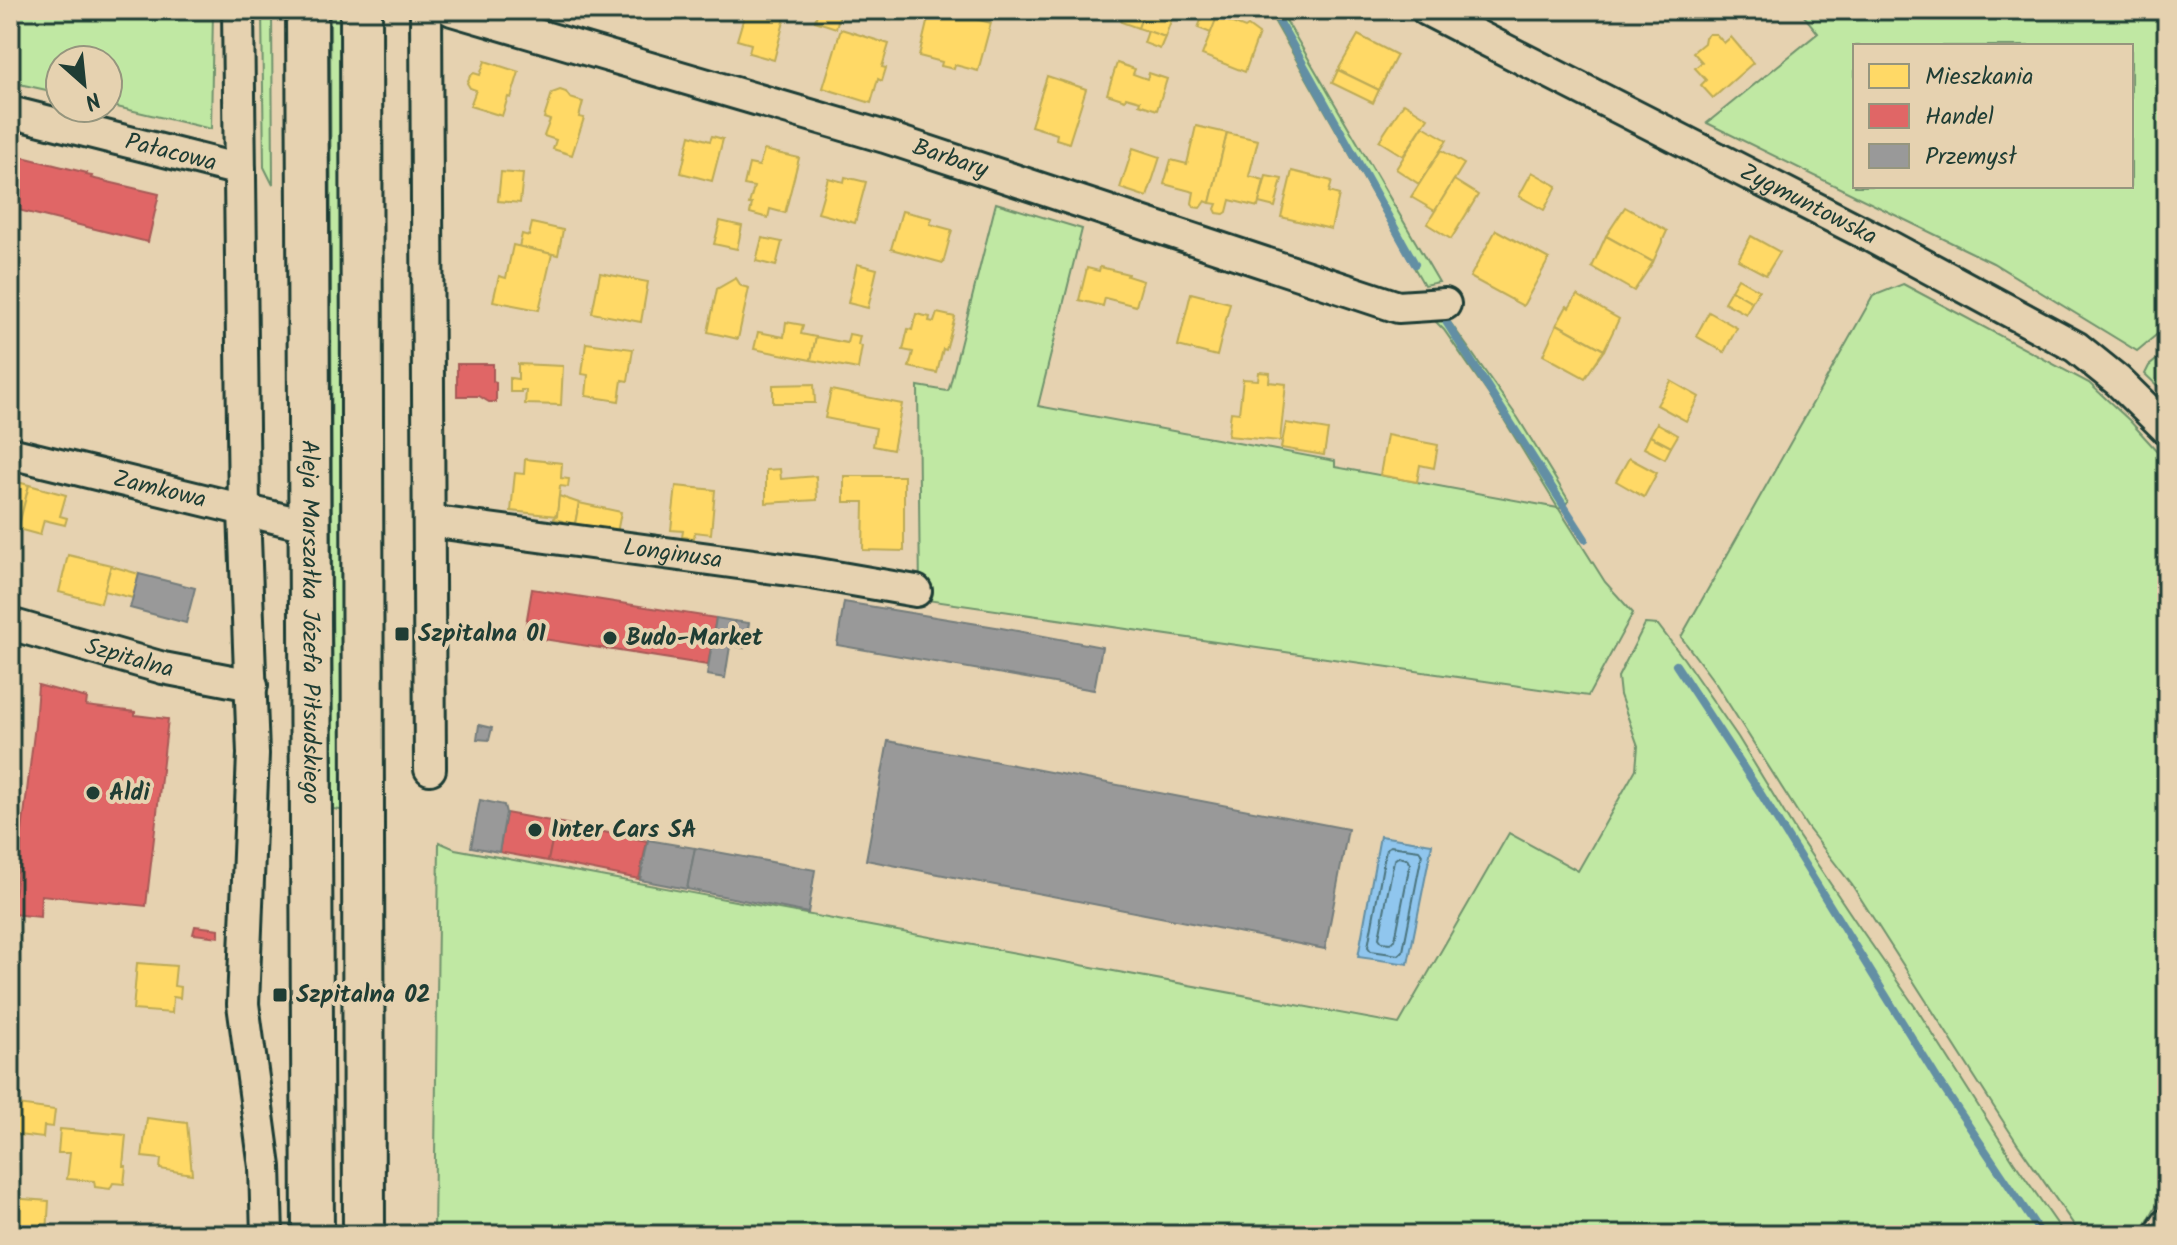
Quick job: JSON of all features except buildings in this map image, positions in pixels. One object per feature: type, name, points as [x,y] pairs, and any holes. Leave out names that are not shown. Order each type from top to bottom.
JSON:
[{"type":"main road","name":"Aleja Marszałka Józefa Piłsudskiego","points":[[307,10],[313,1235]]},
{"type":"main road","points":[[361,10],[364,1235]]},
{"type":"street","points":[[238,10],[244,511],[253,770],[243,1004],[265,1167],[267,1235]]},
{"type":"street","points":[[426,10],[430,769]]},
{"type":"street","name":"Barbary","points":[[452,10],[885,137],[1398,307],[1445,304]]},
{"type":"street","name":"Zygmuntowska","points":[[1427,10],[1872,237],[2076,347],[2118,381],[2167,429]]},
{"type":"street","name":"Pałacowa","points":[[10,112],[240,170]]},
{"type":"street","name":"Zamkowa","points":[[10,453],[310,526]]},
{"type":"street","name":"Longinusa","points":[[429,521],[812,573],[916,591]]},
{"type":"street","name":"Szpitalna","points":[[10,624],[163,668],[252,685]]},
{"type":"street","points":[[2160,1235],[2167,1224]]},
{"type":"green space","points":[[10,10],[213,10],[211,129],[124,109],[124,44],[44,44],[44,89],[10,82]]},
{"type":"green space","points":[[262,10],[272,10],[273,185],[264,167]]},
{"type":"green space","points":[[330,10],[344,10],[347,811],[333,809]]},
{"type":"green space","points":[[1268,10],[1280,10],[1439,282],[1424,285]]},
{"type":"green space","points":[[1799,10],[2167,10],[2167,326],[2137,351],[1993,263],[1707,123],[1818,33]]},
{"type":"green space","points":[[996,203],[1082,229],[1038,406],[1335,461],[1335,467],[1558,508],[1489,395],[1435,321],[1445,315],[1518,418],[1569,501],[1559,509],[1605,582],[1633,613],[1588,696],[920,599],[918,386],[949,389]]},
{"type":"green space","points":[[1903,284],[2089,383],[2129,420],[2167,462],[2167,1186],[2140,1235],[2081,1235],[2017,1143],[1852,885],[1807,827],[1716,684],[1681,637],[1873,296]]},
{"type":"green space","points":[[2167,351],[2167,395],[2145,374],[2149,366]]},
{"type":"green space","points":[[1645,624],[1658,625],[1738,737],[1799,837],[2065,1235],[434,1235],[439,842],[455,849],[1399,1024],[1509,833],[1578,871],[1636,769],[1638,746],[1620,695],[1618,677]]},
{"type":"water","points":[[1380,836],[1432,844],[1408,964],[1358,957]]},
{"type":"waterway","points":[[1273,10],[1415,264]]},
{"type":"waterway","points":[[1443,317],[1585,539]]},
{"type":"waterway","points":[[1676,665],[1759,791],[1938,1080],[2042,1235]]},
{"type":"place","name":"Szpitalna 01","points":[[402,634]]},
{"type":"place","name":"Budo-Market","points":[[610,638]]},
{"type":"place","name":"Aldi","points":[[93,793]]},
{"type":"place","name":"Inter Cars SA","points":[[535,830]]},
{"type":"place","name":"Szpitalna 02","points":[[280,995]]}]
